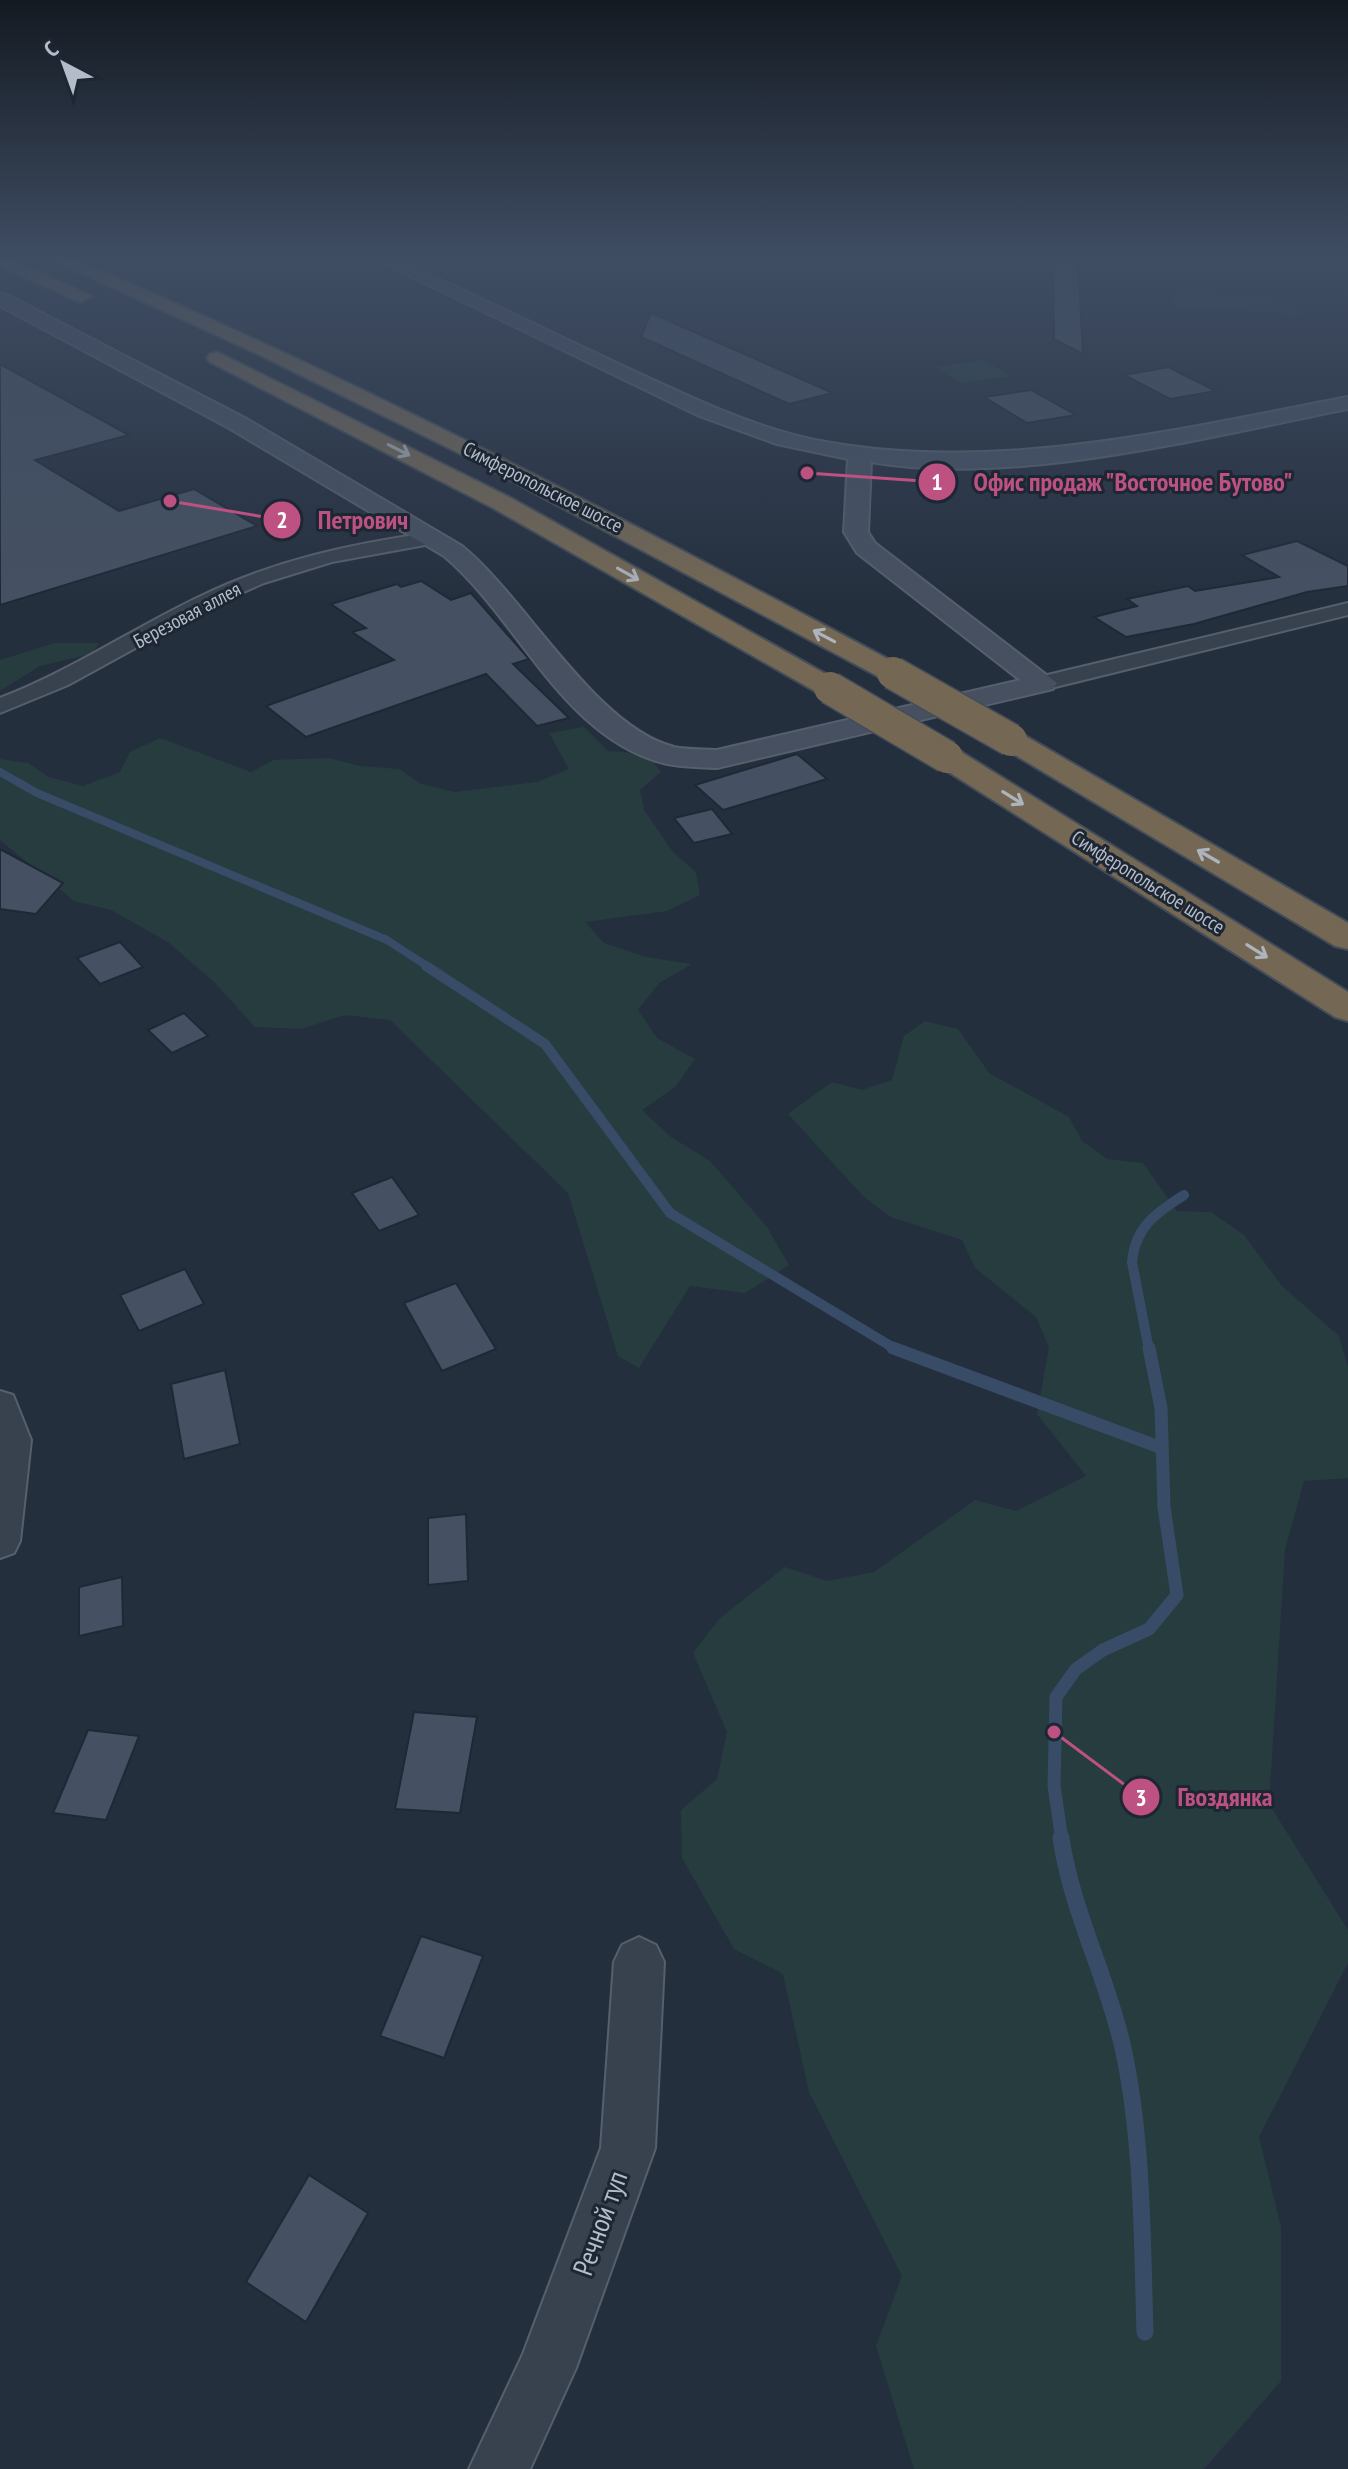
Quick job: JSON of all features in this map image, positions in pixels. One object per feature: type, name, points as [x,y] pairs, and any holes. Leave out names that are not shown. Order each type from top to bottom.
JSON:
[{"type":"highway","name":"Симферопольское шоссе","points":[[243,372],[502,503],[830,688],[947,757],[1348,1009]]},
{"type":"highway","name":"Симферопольское шоссе","points":[[318,372],[552,489],[893,673],[1348,938]]},
{"type":"street","points":[[140,372],[237,423],[274,447],[380,505],[472,565],[542,654],[619,728],[659,752],[682,758],[717,759],[801,742],[1348,609]]},
{"type":"street","points":[[624,372],[721,418],[814,447],[860,454],[948,460],[1030,457],[1348,403]]},
{"type":"street","points":[[860,454],[856,532],[866,548],[1043,683]]},
{"type":"street","name":"Березовая аллея","points":[[0,706],[116,652],[234,588],[338,554],[429,539]]},
{"type":"street","points":[[0,1406],[12,1440],[0,1541]]},
{"type":"street","name":"Речной туп","points":[[499,2469],[547,2368],[628,2148],[639,1962]]},
{"type":"green space","points":[[945,372],[1004,372],[1010,376],[962,383]]},
{"type":"green space","points":[[54,643],[99,643],[92,654],[40,666],[0,691],[0,660]]},
{"type":"green space","points":[[584,727],[608,751],[647,754],[661,772],[640,790],[644,810],[673,852],[696,872],[700,895],[667,911],[585,922],[604,943],[646,957],[692,964],[659,983],[638,1010],[657,1038],[695,1059],[675,1087],[642,1110],[671,1137],[710,1161],[767,1227],[789,1265],[745,1293],[690,1286],[639,1368],[618,1356],[568,1193],[390,1020],[345,1015],[301,1029],[255,1027],[214,982],[168,942],[111,910],[74,901],[0,840],[0,759],[28,763],[49,777],[83,786],[120,772],[130,752],[160,738],[251,772],[274,760],[329,758],[360,766],[399,769],[421,784],[455,792],[537,782],[569,769],[549,733]]},
{"type":"green space","points":[[925,1021],[958,1029],[989,1073],[1069,1117],[1082,1141],[1107,1159],[1143,1163],[1177,1211],[1211,1212],[1244,1235],[1282,1286],[1339,1336],[1348,1367],[1348,1478],[1304,1481],[1285,1549],[1269,1804],[1348,1930],[1348,1963],[1259,2137],[1281,2227],[1281,2381],[1204,2469],[914,2469],[876,2346],[902,2276],[809,2092],[783,1974],[734,1949],[682,1858],[681,1810],[717,1779],[727,1732],[693,1653],[719,1619],[785,1567],[827,1581],[874,1572],[975,1500],[1016,1511],[1086,1476],[1037,1414],[1049,1347],[1036,1317],[975,1268],[962,1240],[891,1217],[864,1197],[788,1114],[832,1082],[862,1090],[892,1080],[904,1036]]},
{"type":"building","points":[[0,372],[15,372],[129,435],[35,460],[119,511],[194,489],[257,526],[0,605]]},
{"type":"building","points":[[719,372],[786,372],[833,393],[789,404]]},
{"type":"building","points":[[1179,372],[1216,391],[1170,399],[1124,375]]},
{"type":"building","points":[[1031,390],[1076,415],[1027,423],[984,397]]},
{"type":"building","points":[[1297,541],[1348,566],[1348,586],[1307,592],[1194,624],[1126,637],[1094,617],[1137,606],[1127,599],[1188,586],[1195,591],[1279,577],[1242,555]]},
{"type":"building","points":[[421,581],[451,600],[471,593],[529,659],[513,664],[569,718],[537,726],[486,674],[306,737],[266,706],[394,660],[352,632],[366,628],[331,604],[397,584],[401,587]]},
{"type":"building","points":[[797,754],[827,779],[723,810],[695,785]]},
{"type":"building","points":[[712,809],[732,834],[694,843],[674,818]]},
{"type":"building","points":[[0,849],[63,883],[36,914],[0,909]]},
{"type":"building","points":[[120,942],[143,967],[100,984],[77,958]]},
{"type":"building","points":[[184,1013],[208,1036],[172,1053],[148,1030]]},
{"type":"building","points":[[392,1177],[419,1215],[379,1231],[352,1193]]},
{"type":"building","points":[[185,1269],[204,1304],[139,1331],[120,1295]]},
{"type":"building","points":[[456,1283],[496,1349],[442,1371],[404,1303]]},
{"type":"building","points":[[225,1370],[240,1444],[184,1459],[171,1384]]},
{"type":"building","points":[[466,1514],[468,1581],[428,1585],[428,1518]]},
{"type":"building","points":[[122,1577],[123,1626],[79,1636],[79,1587]]},
{"type":"building","points":[[414,1712],[477,1717],[460,1813],[395,1809]]},
{"type":"building","points":[[88,1730],[139,1736],[106,1820],[53,1813]]},
{"type":"building","points":[[421,1936],[483,1956],[444,2058],[380,2036]]},
{"type":"building","points":[[309,2175],[368,2213],[306,2322],[246,2282]]},
{"type":"waterway","points":[[0,772],[37,793],[387,940],[430,968]]},
{"type":"waterway","points":[[426,966],[545,1044],[670,1213],[895,1349]]},
{"type":"waterway","points":[[1149,1350],[1132,1262],[1134,1250],[1137,1239],[1149,1222],[1184,1195]]},
{"type":"waterway","points":[[1062,1840],[1054,1786],[1056,1697],[1076,1669],[1103,1650],[1149,1629],[1177,1595],[1164,1507],[1161,1408],[1149,1348]]},
{"type":"waterway","points":[[895,1349],[1162,1448]]},
{"type":"waterway","points":[[1061,1838],[1073,1892],[1116,2021],[1130,2083],[1140,2189],[1145,2332]]},
{"type":"place","name":"Офис продаж \"Восточное Бутово\"","points":[[807,473]]},
{"type":"place","name":"Петрович","points":[[170,501]]},
{"type":"place","name":"Гвоздянка","points":[[1054,1732]]}]
